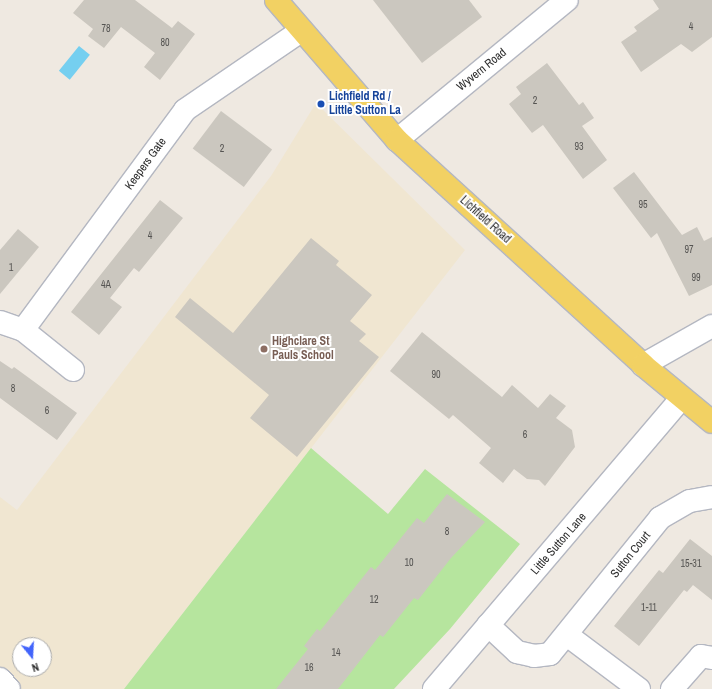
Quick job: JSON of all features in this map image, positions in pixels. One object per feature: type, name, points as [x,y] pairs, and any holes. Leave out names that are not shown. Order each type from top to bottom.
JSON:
[{"type":"main road","name":"Lichfield Road","points":[[276,0],[396,140],[643,365],[712,422]]},
{"type":"street","name":"Wyvern Road","points":[[396,140],[561,2]]},
{"type":"street","name":"Keepers Gate","points":[[23,330],[185,110],[301,31]]},
{"type":"street","points":[[0,322],[23,330],[73,370]]},
{"type":"street","points":[[643,365],[712,326]]},
{"type":"street","name":"Little Sutton Lane","points":[[434,689],[682,398]]},
{"type":"street","name":"Sutton Court","points":[[488,625],[517,652],[534,656],[550,654],[567,635],[660,518],[690,501],[712,497]]},
{"type":"street","points":[[567,635],[639,689]]},
{"type":"street","points":[[672,689],[701,656],[712,658]]},
{"type":"street","points":[[0,679],[9,689]]},
{"type":"shaded area","name":"Highclare St Pauls School","points":[[316,103],[465,250],[124,689],[0,689],[0,497],[17,510],[271,176]]},
{"type":"green space","points":[[311,448],[388,514],[425,469],[520,544],[450,629],[394,689],[124,689]]},
{"type":"water","points":[[79,46],[90,55],[70,80],[59,71]]},
{"type":"building","points":[[84,0],[135,0],[172,28],[178,21],[195,34],[160,80],[144,67],[155,53],[121,27],[104,48],[88,36],[93,29],[73,13]]},
{"type":"building","points":[[373,0],[469,0],[482,17],[422,63]]},
{"type":"building","points":[[653,0],[712,0],[712,37],[692,52],[681,44],[641,72],[621,42],[637,31],[634,27],[659,9]]},
{"type":"building","points":[[547,63],[579,105],[583,102],[594,118],[582,126],[607,160],[583,179],[543,125],[532,133],[509,104],[521,94],[516,87]]},
{"type":"building","points":[[221,111],[272,150],[244,187],[193,149]]},
{"type":"building","points":[[634,172],[682,235],[697,227],[704,241],[712,237],[712,285],[689,296],[657,233],[651,238],[613,188]]},
{"type":"building","points":[[160,200],[183,218],[139,272],[134,268],[110,298],[122,307],[99,335],[71,312]]},
{"type":"building","points":[[18,229],[39,247],[0,294],[0,250]]},
{"type":"building","points":[[311,238],[339,261],[336,265],[372,295],[350,321],[366,334],[359,341],[379,357],[297,457],[250,418],[269,395],[175,317],[190,298],[233,333]]},
{"type":"building","points":[[422,332],[502,397],[512,385],[538,408],[550,394],[566,406],[556,418],[572,430],[575,447],[545,486],[539,480],[527,479],[514,469],[503,483],[479,463],[491,448],[453,415],[449,419],[390,371]]},
{"type":"building","points":[[0,361],[12,369],[14,367],[77,413],[57,440],[0,398]]},
{"type":"building","points":[[447,494],[485,522],[451,558],[418,600],[414,598],[383,637],[380,635],[338,689],[276,689],[308,649],[304,646],[317,629],[320,631],[371,567],[375,570],[417,518],[424,523]]},
{"type":"building","points":[[690,539],[712,556],[712,600],[693,585],[687,592],[684,590],[639,646],[614,626],[659,570],[663,573]]},
{"type":"place","name":"Lichfield Rd / Little Sutton La","points":[[321,104]]},
{"type":"place","name":"Highclare St Pauls School","points":[[264,349]]}]
